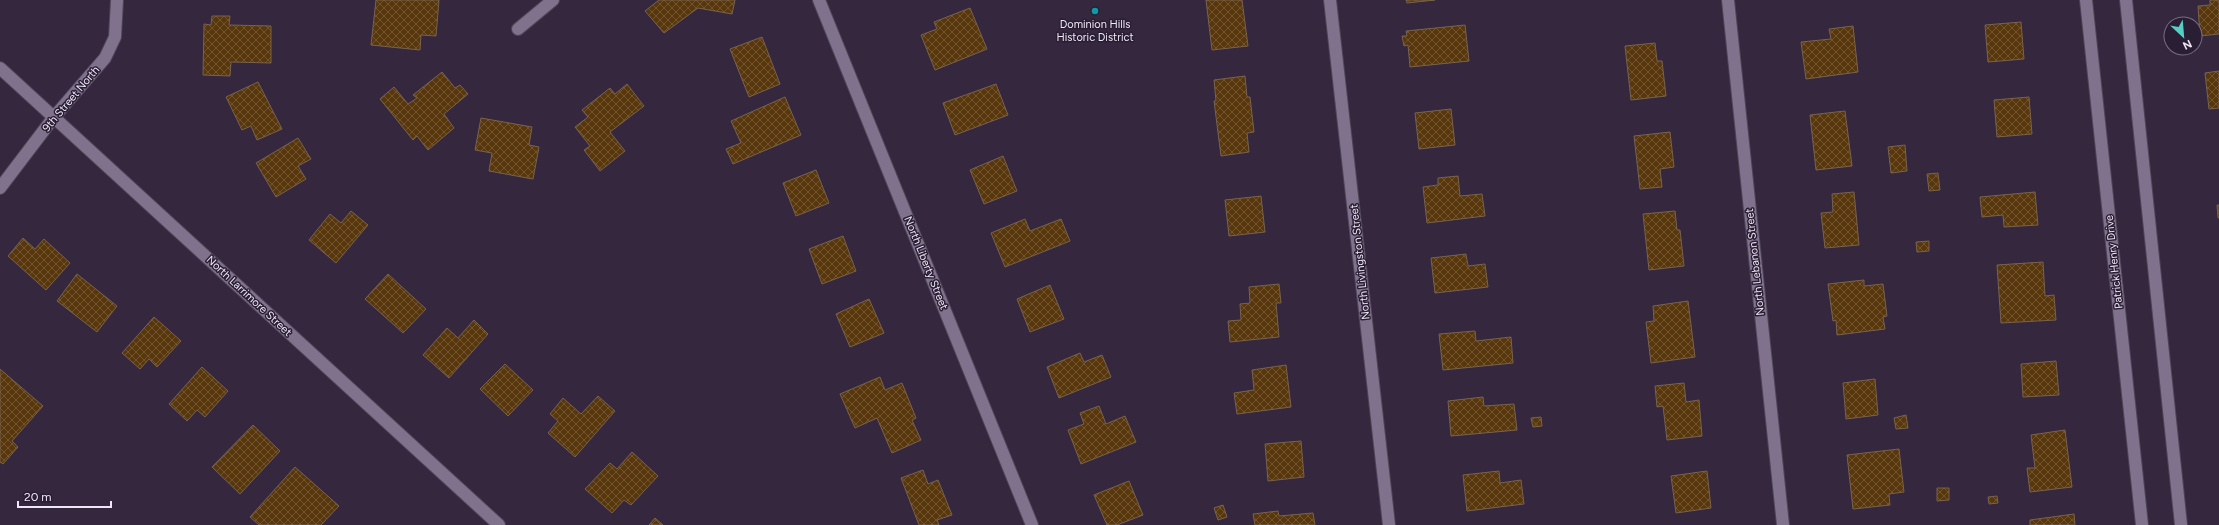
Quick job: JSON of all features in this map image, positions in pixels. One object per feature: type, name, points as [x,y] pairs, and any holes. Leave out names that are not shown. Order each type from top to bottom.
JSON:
[{"type":"street","name":"9th Street North","points":[[0,188],[54,117],[98,67],[111,48],[116,23],[117,0]]},
{"type":"street","points":[[518,29],[553,0]]},
{"type":"street","name":"North Liberty Street","points":[[819,0],[1032,525]]},
{"type":"street","name":"North Livingston Street","points":[[1330,0],[1389,525]]},
{"type":"street","name":"North Lebanon Street","points":[[1728,0],[1783,525]]},
{"type":"street","name":"Patrick Henry Drive","points":[[2086,0],[2142,525]]},
{"type":"street","points":[[2126,0],[2181,525]]},
{"type":"street","name":"North Larrimore Street","points":[[0,68],[499,525]]},
{"type":"building","points":[[376,0],[439,0],[436,36],[421,35],[420,50],[371,45]]},
{"type":"building","points":[[659,0],[735,0],[732,14],[698,8],[664,33],[645,11]]},
{"type":"building","points":[[1206,0],[1242,0],[1248,46],[1212,50]]},
{"type":"building","points":[[1406,0],[1435,0],[1407,3]]},
{"type":"building","points":[[2210,0],[2219,0],[2219,34],[2203,36],[2203,16],[2199,16],[2198,6],[2210,5]]},
{"type":"building","points":[[970,8],[987,49],[935,70],[921,35],[937,29],[934,22]]},
{"type":"building","points":[[212,16],[230,16],[229,25],[271,26],[271,63],[231,62],[230,76],[203,75],[204,24],[211,25]]},
{"type":"building","points":[[2021,22],[2024,59],[1988,62],[1985,25]]},
{"type":"building","points":[[1465,25],[1469,61],[1410,67],[1408,45],[1404,46],[1402,36],[1407,36],[1406,31]]},
{"type":"building","points":[[1853,26],[1858,72],[1806,79],[1801,42],[1831,39],[1829,29]]},
{"type":"building","points":[[762,37],[780,84],[749,97],[730,49]]},
{"type":"building","points":[[1655,43],[1657,61],[1662,61],[1666,96],[1631,100],[1625,46]]},
{"type":"building","points":[[2219,71],[2219,108],[2209,109],[2205,73]]},
{"type":"building","points":[[442,72],[455,88],[460,85],[468,94],[444,114],[454,128],[428,150],[417,136],[413,140],[380,99],[394,87],[408,104],[417,98],[413,95]]},
{"type":"building","points":[[1245,76],[1247,97],[1250,97],[1254,132],[1247,133],[1249,152],[1221,156],[1214,101],[1216,101],[1214,80]]},
{"type":"building","points":[[258,82],[282,129],[257,140],[251,126],[242,130],[226,97]]},
{"type":"building","points":[[627,84],[644,106],[610,132],[625,151],[600,171],[584,150],[590,146],[575,127],[588,117],[582,110],[610,88],[615,94]]},
{"type":"building","points":[[996,84],[1008,115],[955,135],[943,103]]},
{"type":"building","points":[[785,97],[801,135],[733,164],[726,149],[741,143],[731,121]]},
{"type":"building","points":[[2029,97],[2032,134],[1997,137],[1994,100]]},
{"type":"building","points":[[1451,109],[1455,145],[1419,149],[1415,113]]},
{"type":"building","points":[[1845,111],[1852,166],[1816,170],[1810,115]]},
{"type":"building","points":[[481,118],[532,127],[529,145],[539,147],[533,179],[489,171],[492,153],[475,150]]},
{"type":"building","points":[[1670,132],[1674,167],[1660,169],[1662,187],[1640,189],[1634,136]]},
{"type":"building","points":[[298,138],[311,159],[298,166],[306,179],[276,197],[256,163]]},
{"type":"building","points":[[1905,145],[1907,171],[1891,173],[1888,147]]},
{"type":"building","points":[[1003,156],[1017,191],[984,204],[970,170]]},
{"type":"building","points":[[816,170],[829,203],[796,216],[783,183]]},
{"type":"building","points":[[1938,173],[1940,190],[1929,191],[1927,174]]},
{"type":"building","points":[[1458,176],[1460,196],[1482,194],[1485,216],[1427,223],[1423,187],[1438,185],[1438,178]]},
{"type":"building","points":[[1854,192],[1859,245],[1825,248],[1821,213],[1833,212],[1832,194]]},
{"type":"building","points":[[2035,192],[2038,225],[2004,227],[2003,215],[1982,217],[1980,197]]},
{"type":"building","points":[[1261,196],[1265,232],[1229,236],[1225,200]]},
{"type":"building","points":[[2217,205],[2219,205],[2219,218],[2218,218]]},
{"type":"building","points":[[351,211],[368,225],[336,263],[309,240],[330,214],[341,223]]},
{"type":"building","points":[[1675,211],[1677,230],[1680,230],[1684,266],[1649,270],[1643,214]]},
{"type":"building","points":[[1025,219],[1030,231],[1061,219],[1070,241],[1005,267],[991,233]]},
{"type":"building","points":[[843,236],[856,271],[822,284],[809,249]]},
{"type":"building","points":[[23,238],[35,249],[44,239],[70,263],[46,290],[8,256]]},
{"type":"building","points":[[1929,241],[1929,251],[1917,252],[1916,242]]},
{"type":"building","points":[[1466,254],[1468,266],[1485,264],[1488,287],[1435,293],[1431,258]]},
{"type":"building","points":[[2043,262],[2045,296],[2054,295],[2056,320],[2001,323],[1997,265]]},
{"type":"building","points":[[77,274],[117,306],[97,332],[57,301]]},
{"type":"building","points":[[388,274],[426,309],[403,333],[365,299]]},
{"type":"building","points":[[1864,280],[1864,286],[1883,284],[1887,316],[1883,317],[1885,329],[1837,335],[1836,320],[1833,321],[1828,284]]},
{"type":"building","points":[[1279,284],[1281,303],[1276,303],[1279,337],[1230,342],[1228,321],[1241,320],[1240,304],[1250,303],[1249,287]]},
{"type":"building","points":[[1050,285],[1064,319],[1030,332],[1017,299]]},
{"type":"building","points":[[869,299],[884,333],[850,347],[836,314]]},
{"type":"building","points":[[1688,301],[1695,357],[1651,363],[1646,322],[1654,321],[1653,306]]},
{"type":"building","points":[[154,317],[181,341],[157,367],[149,359],[140,369],[122,353]]},
{"type":"building","points":[[474,320],[488,334],[449,378],[423,355],[447,328],[458,338]]},
{"type":"building","points":[[1475,331],[1476,341],[1511,337],[1513,363],[1443,370],[1439,334]]},
{"type":"building","points":[[1080,353],[1084,362],[1102,355],[1111,377],[1059,398],[1047,367]]},
{"type":"building","points":[[2056,361],[2059,395],[2023,397],[2021,364]]},
{"type":"building","points":[[505,364],[533,390],[508,416],[480,389]]},
{"type":"building","points":[[1286,365],[1291,407],[1237,414],[1234,393],[1254,390],[1252,370]]},
{"type":"building","points":[[202,367],[228,391],[205,417],[197,410],[187,421],[169,404]]},
{"type":"building","points":[[0,369],[43,406],[12,441],[18,447],[3,464],[0,462]]},
{"type":"building","points":[[880,377],[885,390],[902,383],[916,418],[912,420],[921,440],[892,453],[877,418],[855,428],[840,394]]},
{"type":"building","points":[[1875,379],[1878,415],[1846,419],[1843,383]]},
{"type":"building","points":[[1684,383],[1686,402],[1699,400],[1702,436],[1667,440],[1663,406],[1657,407],[1655,386]]},
{"type":"building","points":[[598,396],[615,411],[575,457],[548,433],[558,421],[550,414],[563,398],[581,414]]},
{"type":"building","points":[[1483,397],[1484,406],[1514,404],[1517,430],[1451,436],[1448,401]]},
{"type":"building","points":[[1099,406],[1106,424],[1125,416],[1136,442],[1081,464],[1068,430],[1084,424],[1080,413]]},
{"type":"building","points":[[1906,415],[1908,428],[1896,429],[1894,418]]},
{"type":"building","points":[[1541,417],[1542,426],[1533,427],[1531,418]]},
{"type":"building","points":[[253,425],[280,451],[240,494],[212,467]]},
{"type":"building","points":[[2065,430],[2072,487],[2030,492],[2027,468],[2035,468],[2031,435]]},
{"type":"building","points":[[1301,441],[1304,477],[1268,481],[1265,444]]},
{"type":"building","points":[[1899,449],[1904,492],[1889,494],[1890,505],[1853,509],[1847,455]]},
{"type":"building","points":[[632,452],[658,476],[631,505],[624,500],[612,513],[585,489],[610,463],[617,469]]},
{"type":"building","points":[[295,467],[339,506],[321,525],[259,525],[250,517]]},
{"type":"building","points":[[923,470],[928,484],[938,480],[952,515],[937,520],[939,525],[919,525],[901,478]]},
{"type":"building","points":[[1499,471],[1500,483],[1521,480],[1524,504],[1467,511],[1463,475]]},
{"type":"building","points":[[1707,471],[1711,508],[1676,513],[1671,476]]},
{"type":"building","points":[[1129,481],[1143,515],[1117,525],[1107,525],[1094,495]]},
{"type":"building","points":[[1937,488],[1949,488],[1949,500],[1937,501]]},
{"type":"building","points":[[1997,496],[1998,503],[1989,504],[1988,497]]},
{"type":"building","points":[[1223,505],[1227,517],[1218,520],[1214,508]]},
{"type":"building","points":[[1278,511],[1279,516],[1313,513],[1315,525],[1255,525],[1253,514]]},
{"type":"building","points":[[2074,514],[2075,525],[2030,525],[2030,520]]},
{"type":"building","points":[[655,518],[663,525],[649,525]]},
{"type":"place","name":"Dominion Hills Historic District","points":[[1095,11]]}]
